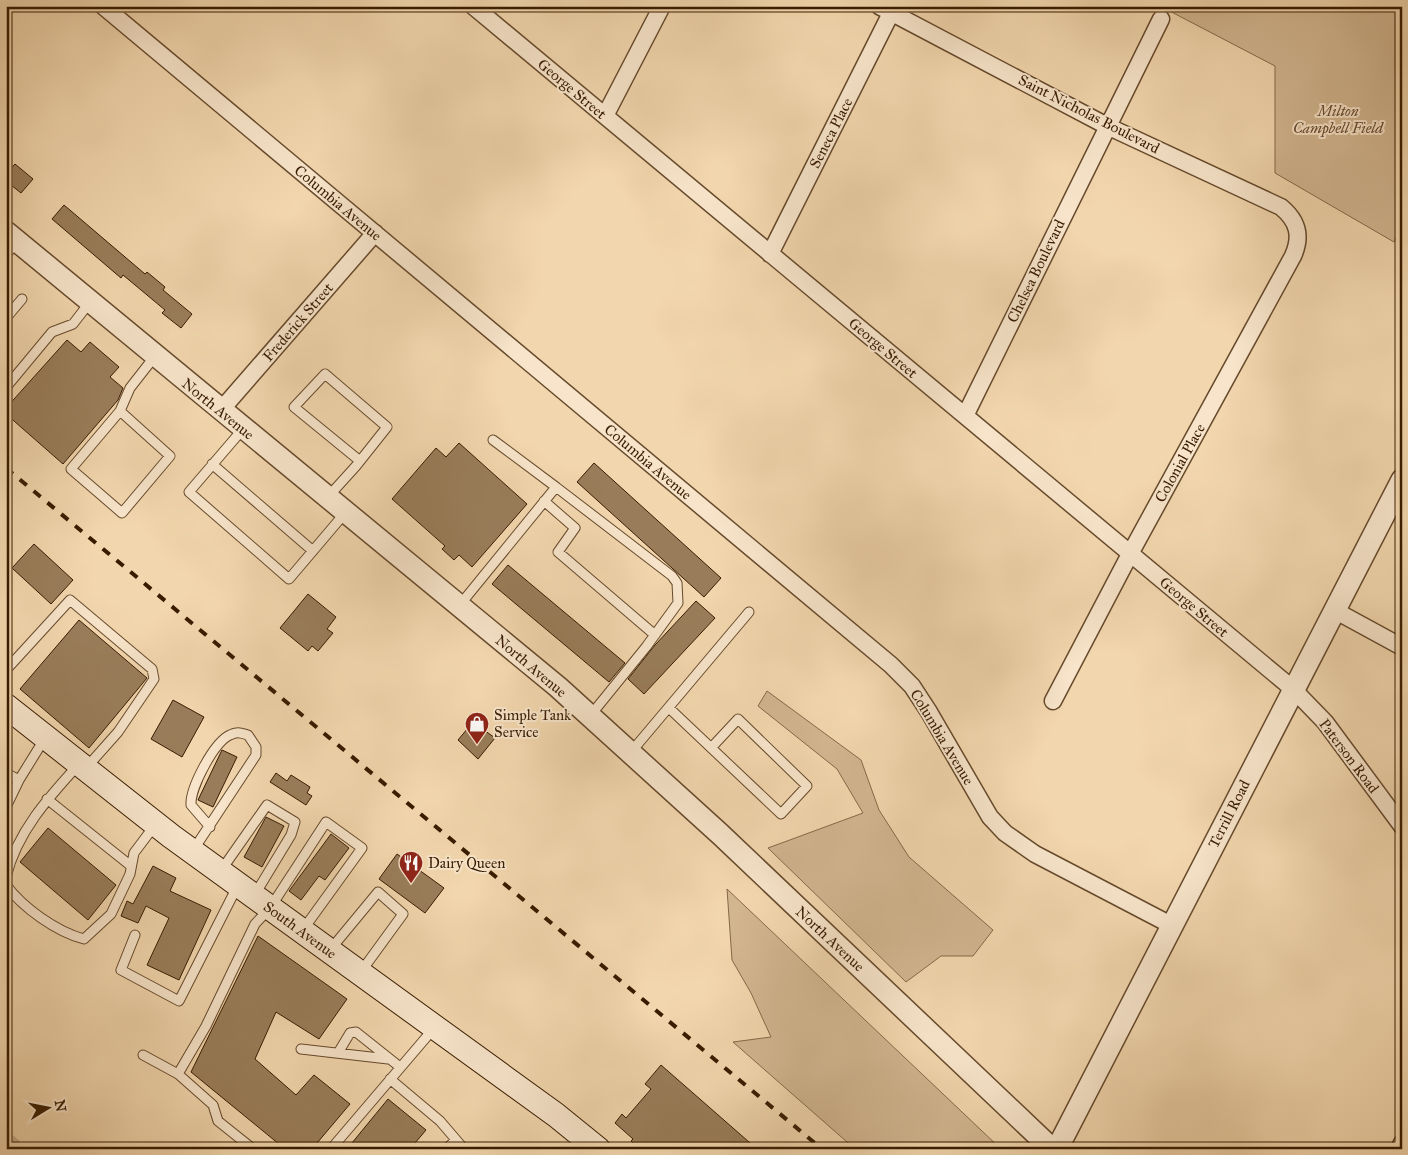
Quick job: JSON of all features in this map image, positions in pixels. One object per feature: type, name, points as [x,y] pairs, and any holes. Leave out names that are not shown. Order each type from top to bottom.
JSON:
[{"type":"main road","name":"South Avenue","points":[[6,706],[192,852],[556,1115],[598,1149]]},
{"type":"street","name":"Columbia Avenue","points":[[103,6],[891,665],[912,686],[990,817],[1005,833],[1035,854],[1171,925]]},
{"type":"street","name":"George Street","points":[[473,6],[1293,690]]},
{"type":"street","points":[[605,116],[662,6]]},
{"type":"street","name":"Saint Nicholas Boulevard","points":[[885,10],[1107,126],[1282,207],[1296,224]]},
{"type":"street","name":"Seneca Place","points":[[770,254],[885,10]]},
{"type":"street","name":"Chelsea Boulevard","points":[[965,416],[1161,19]]},
{"type":"street","name":"Colonial Place","points":[[1053,701],[1130,554],[1293,256],[1298,246],[1299,235],[1296,224]]},
{"type":"street","name":"Frederick Street","points":[[221,410],[375,234]]},
{"type":"street","name":"North Avenue","points":[[10,243],[90,302],[590,716],[631,752],[1052,1149]]},
{"type":"street","name":"Terrill Road","points":[[1057,1149],[1402,480]]},
{"type":"street","points":[[1334,610],[1402,647]]},
{"type":"street","name":"Paterson Road","points":[[1293,690],[1325,722],[1402,826]]},
{"type":"street","points":[[1399,1149],[1402,1143]]},
{"type":"lane","points":[[6,318],[22,299]]},
{"type":"lane","points":[[6,384],[8,385],[52,332],[73,324],[90,302]]},
{"type":"lane","points":[[120,411],[170,456],[122,512],[71,469],[120,411],[130,388],[155,356]]},
{"type":"lane","points":[[327,498],[360,461],[387,427],[325,374],[294,407],[360,461]]},
{"type":"lane","points":[[243,429],[189,492],[273,566],[289,579],[346,513]]},
{"type":"lane","points":[[493,440],[672,576],[676,583],[678,602],[655,635],[590,716]]},
{"type":"lane","points":[[212,464],[313,551]]},
{"type":"lane","points":[[459,606],[556,487]]},
{"type":"lane","points":[[544,501],[575,528],[558,552],[655,635]]},
{"type":"lane","points":[[6,670],[70,600],[152,669],[154,678],[118,732],[47,799],[27,827],[6,877]]},
{"type":"lane","points":[[631,752],[749,612]]},
{"type":"lane","points":[[669,708],[711,748],[781,814],[807,786],[738,719],[711,748]]},
{"type":"lane","points":[[192,852],[210,827],[256,755],[256,748],[248,735],[238,732],[227,736],[212,754],[192,790],[191,805],[198,816],[210,827]]},
{"type":"lane","points":[[6,807],[19,780],[45,738]]},
{"type":"lane","points":[[6,773],[19,780]]},
{"type":"lane","points":[[47,799],[131,866]]},
{"type":"lane","points":[[135,935],[122,970],[179,1001],[246,890],[291,835],[295,822],[267,805],[246,890],[255,924],[206,1026],[178,1074]]},
{"type":"lane","points":[[246,890],[326,822],[362,848],[302,931]]},
{"type":"lane","points":[[6,884],[15,896],[41,916],[71,936],[84,939],[111,914],[130,874],[134,853],[155,824]]},
{"type":"lane","points":[[329,950],[378,892],[403,914],[360,973]]},
{"type":"lane","points":[[331,1149],[435,1027]]},
{"type":"lane","points":[[338,1053],[350,1033],[356,1032],[400,1067]]},
{"type":"lane","points":[[302,1049],[388,1059]]},
{"type":"lane","points":[[143,1055],[178,1074],[213,1105],[218,1121],[252,1149]]},
{"type":"lane","points":[[390,1078],[440,1121],[464,1149]]},
{"type":"lane","points":[[446,1149],[456,1140]]},
{"type":"green space","name":"Milton Campbell Field","points":[[1160,6],[1402,6],[1402,226],[1394,242],[1275,173],[1275,66]]},
{"type":"green space","points":[[767,691],[861,760],[879,810],[909,857],[993,930],[973,956],[941,956],[906,982],[768,848],[863,813],[837,769],[758,706]]},
{"type":"green space","points":[[727,889],[1001,1149],[855,1149],[733,1042],[771,1037],[751,993],[732,960]]},
{"type":"building","points":[[15,164],[33,179],[21,193],[6,181],[6,174]]},
{"type":"building","points":[[64,205],[145,274],[147,272],[165,287],[163,290],[192,314],[181,328],[162,313],[165,310],[123,275],[121,278],[52,219]]},
{"type":"building","points":[[67,340],[81,352],[90,342],[119,367],[110,377],[123,388],[118,400],[63,464],[6,414],[6,408]]},
{"type":"building","points":[[459,443],[527,504],[472,567],[459,555],[454,560],[442,549],[445,546],[392,499],[436,448],[446,457]]},
{"type":"building","points":[[594,463],[721,578],[704,597],[577,482]]},
{"type":"building","points":[[34,544],[73,580],[51,604],[12,568]]},
{"type":"building","points":[[508,565],[625,663],[609,682],[492,584]]},
{"type":"building","points":[[308,594],[336,617],[327,629],[333,633],[318,651],[312,646],[308,651],[280,628]]},
{"type":"building","points":[[696,601],[715,618],[644,694],[628,679],[655,645]]},
{"type":"building","points":[[79,620],[147,678],[89,748],[20,689]]},
{"type":"building","points":[[173,700],[204,717],[182,757],[151,739]]},
{"type":"building","name":"Simple Tank Service","points":[[473,722],[495,738],[478,759],[458,740]]},
{"type":"building","points":[[222,750],[237,757],[213,807],[198,800]]},
{"type":"building","points":[[276,773],[287,781],[291,775],[310,787],[307,793],[312,796],[306,805],[270,782]]},
{"type":"building","points":[[266,817],[284,826],[262,867],[244,857]]},
{"type":"building","points":[[48,828],[116,885],[88,920],[20,862]]},
{"type":"building","points":[[331,834],[349,848],[325,880],[319,876],[301,900],[289,891]]},
{"type":"building","name":"Dairy Queen","points":[[397,854],[444,888],[425,913],[379,879]]},
{"type":"building","points":[[153,866],[176,878],[170,891],[211,910],[179,980],[147,965],[169,918],[146,906],[138,923],[121,916],[127,901],[133,904]]},
{"type":"building","points":[[258,936],[347,999],[319,1039],[276,1012],[255,1059],[296,1095],[314,1075],[350,1104],[312,1149],[285,1149],[191,1072]]},
{"type":"building","points":[[661,1065],[757,1149],[640,1149],[631,1141],[633,1139],[615,1123],[622,1114],[626,1118],[651,1089],[645,1084]]},
{"type":"building","points":[[388,1099],[426,1130],[410,1149],[347,1149]]},
{"type":"tunnel","points":[[6,1143],[13,1149]]},
{"type":"railway","points":[[6,468],[822,1149]]},
{"type":"place","name":"Simple Tank Service","points":[[477,745]]},
{"type":"place","name":"Dairy Queen","points":[[411,884]]}]
